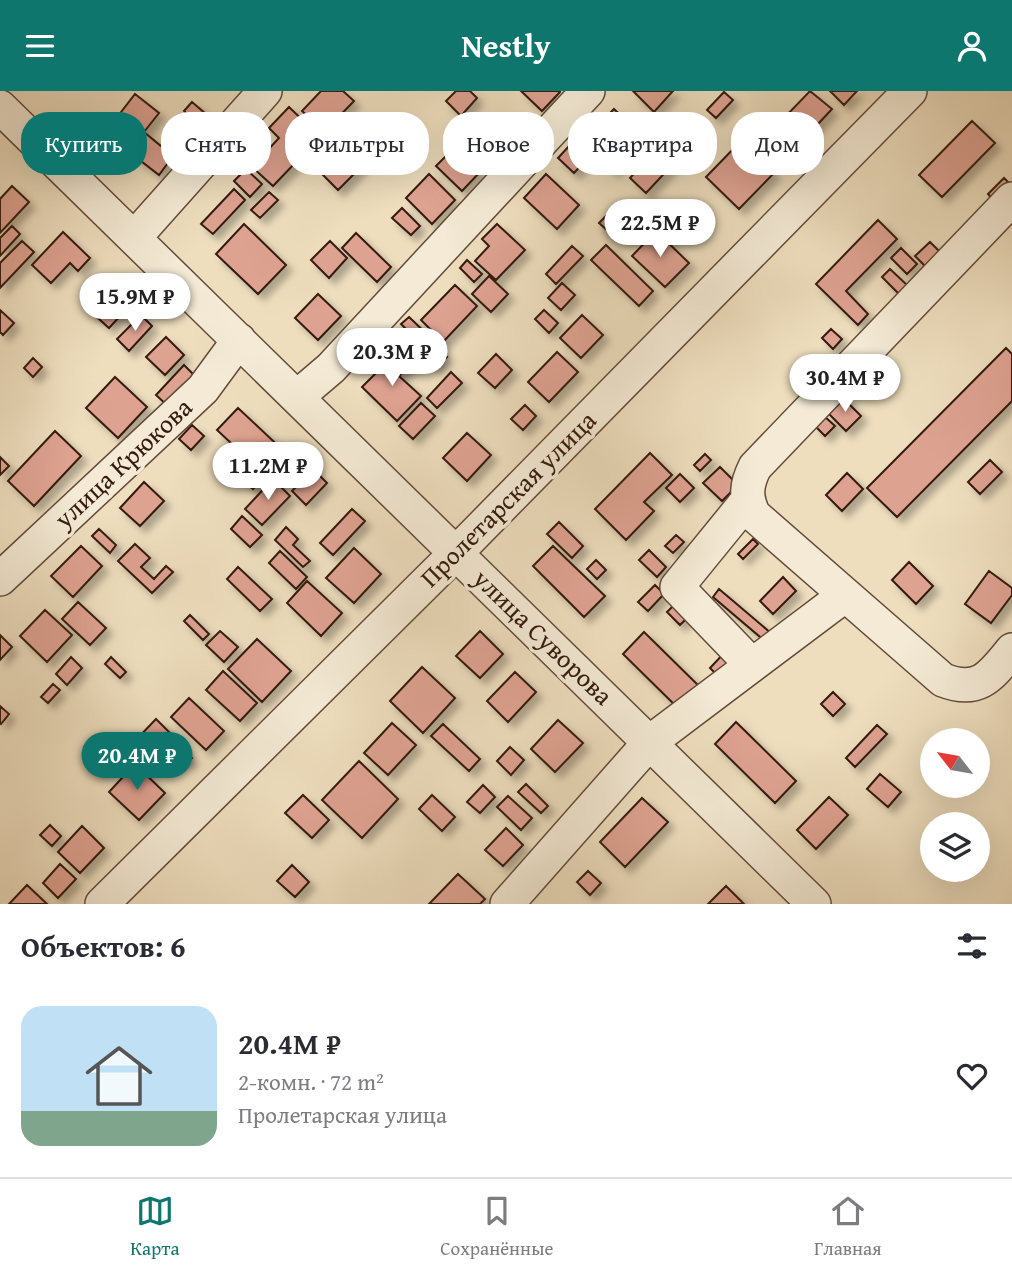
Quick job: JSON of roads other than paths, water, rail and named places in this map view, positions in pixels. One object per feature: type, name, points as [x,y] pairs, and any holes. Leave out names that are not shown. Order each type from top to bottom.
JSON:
[{"type":"street","points":[[134,238],[265,91]]},
{"type":"street","points":[[297,397],[331,368],[588,91]]},
{"type":"street","name":"Пролетарская улица","points":[[103,904],[456,553],[910,91]]},
{"type":"street","name":"улица Суворова","points":[[0,107],[814,904]]},
{"type":"street","points":[[1012,199],[755,467],[747,483],[747,501],[754,515],[943,680],[960,686],[978,684],[993,673],[1012,649]]},
{"type":"street","name":"улица Крюкова","points":[[0,579],[203,389],[239,340]]},
{"type":"street","points":[[747,501],[677,587],[751,664]]},
{"type":"street","points":[[507,904],[650,742],[844,596]]}]
